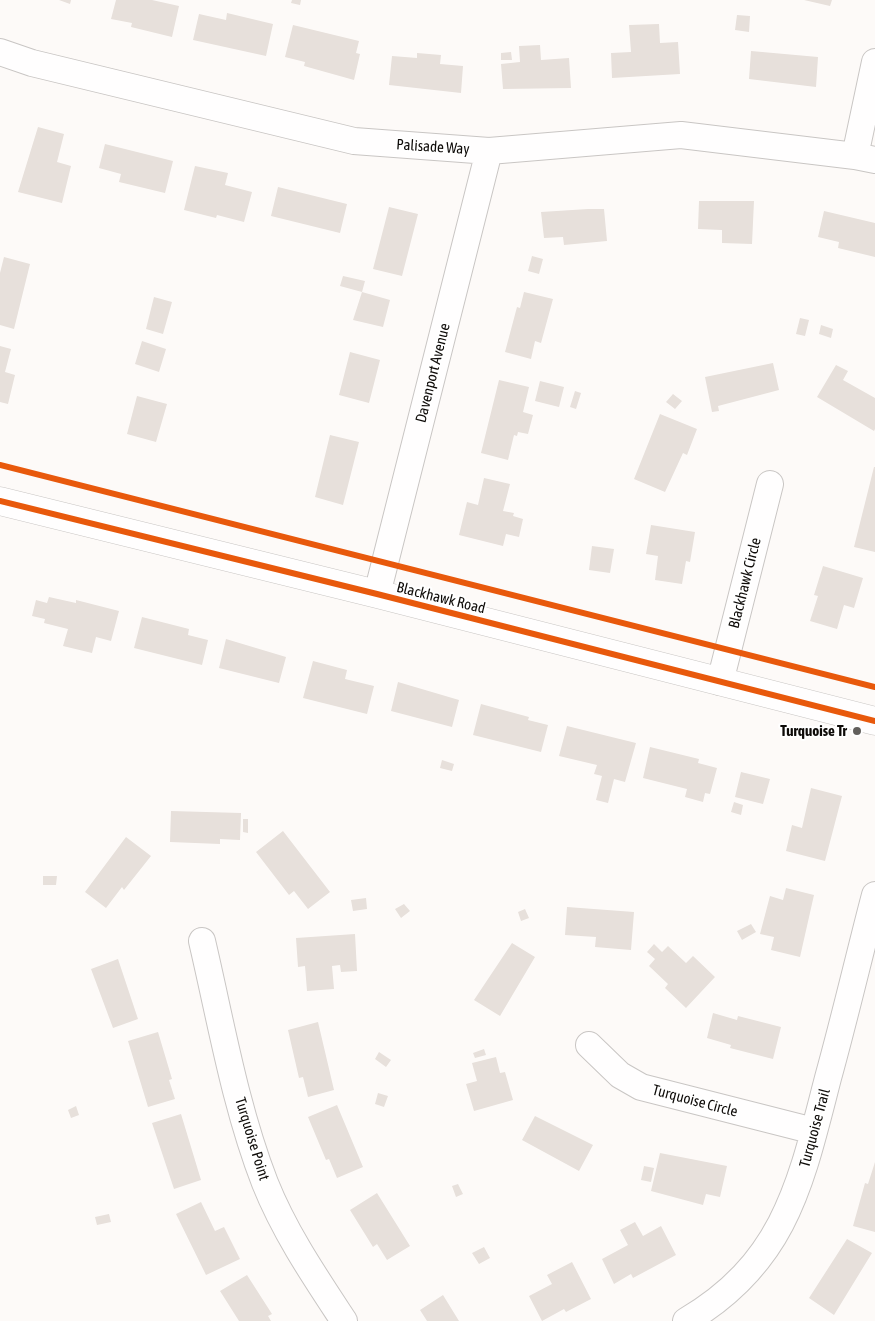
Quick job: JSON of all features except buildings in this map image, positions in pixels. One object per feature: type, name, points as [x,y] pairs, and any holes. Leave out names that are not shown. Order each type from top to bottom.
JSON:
[{"type":"street","name":"Palisade Way","points":[[0,52],[32,62],[354,141],[489,151],[681,135],[865,158]]},
{"type":"street","points":[[865,158],[875,62]]},
{"type":"street","name":"Davenport Avenue","points":[[377,594],[489,151]]},
{"type":"street","name":"Blackhawk Circle","points":[[720,682],[770,484]]},
{"type":"street","name":"Blackhawk Road","points":[[0,501],[377,594],[875,721]]},
{"type":"street","name":"Turquoise Trail","points":[[686,1321],[721,1297],[758,1260],[786,1216],[796,1192],[814,1131],[875,895]]},
{"type":"street","name":"Turquoise Point","points":[[202,941],[241,1111],[258,1162],[276,1207],[296,1246],[344,1321]]},
{"type":"street","name":"Turquoise Circle","points":[[589,1045],[620,1074],[641,1087],[814,1131]]},
{"type":"cycle path","points":[[0,465],[875,687]]},
{"type":"cycle path","points":[[0,501],[377,594],[875,721]]},
{"type":"place","name":"Turquoise Tr","points":[[857,731]]}]
